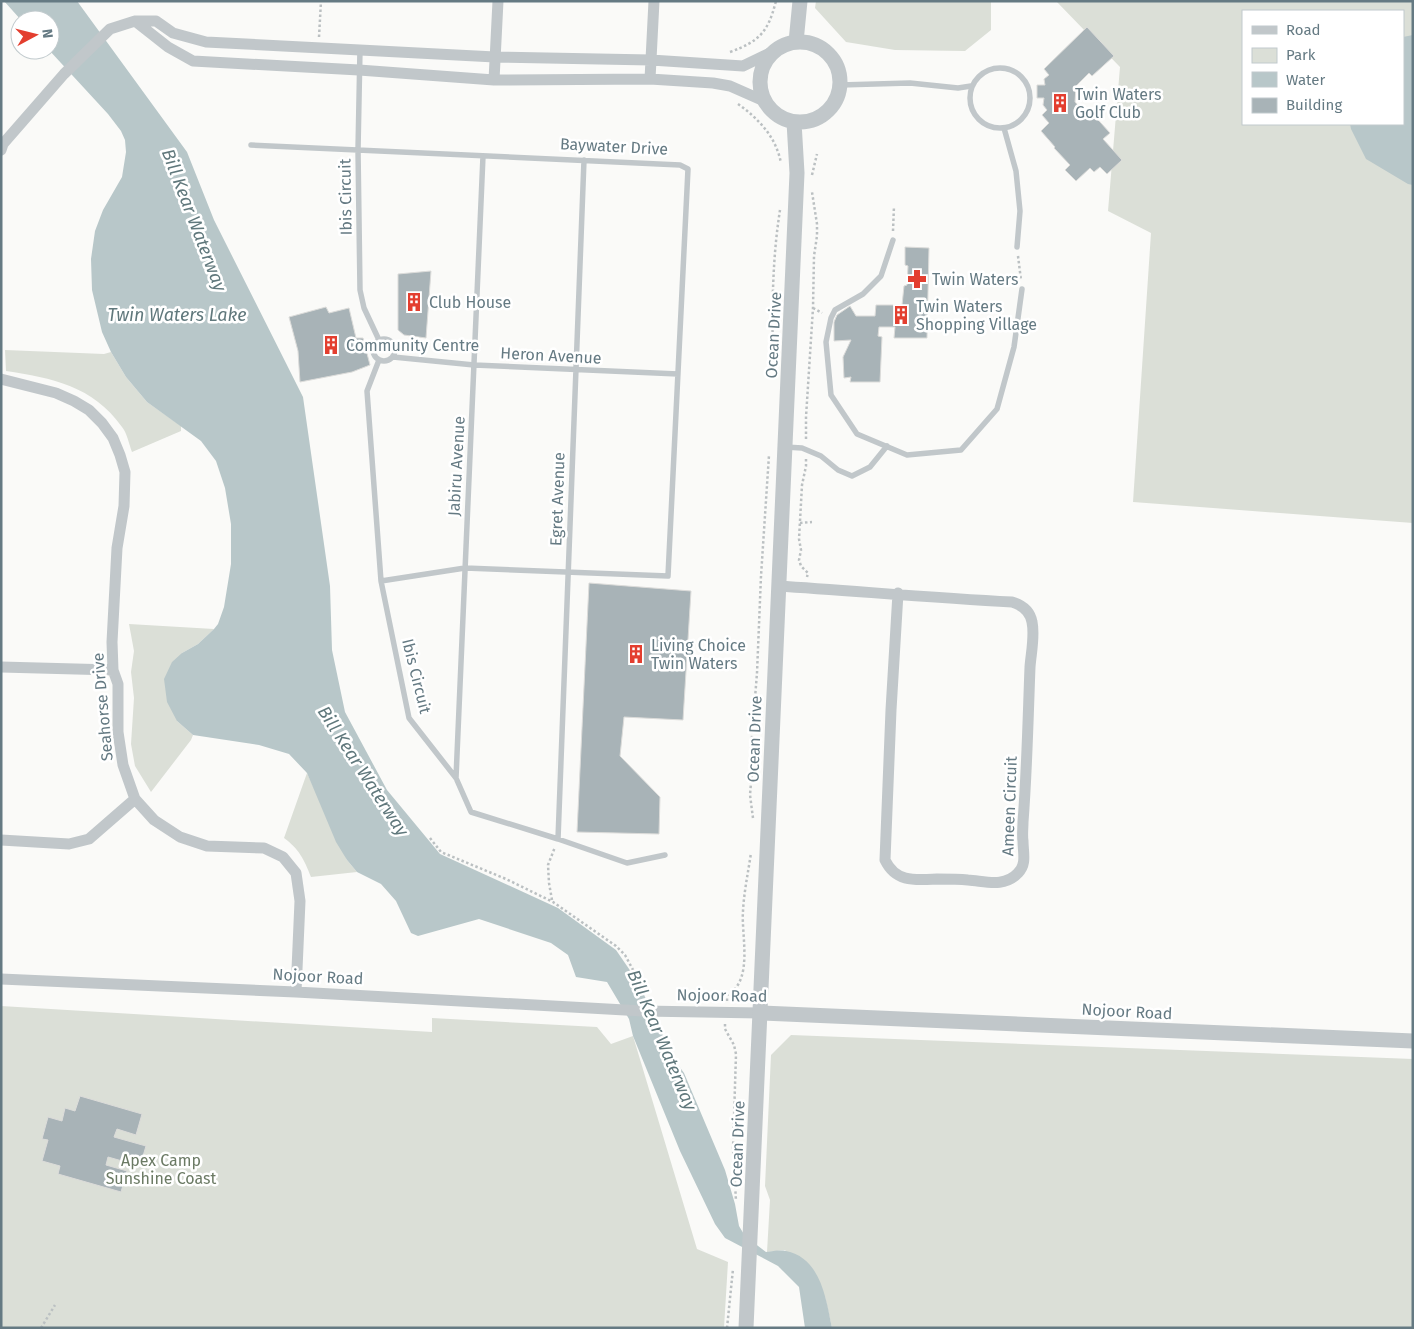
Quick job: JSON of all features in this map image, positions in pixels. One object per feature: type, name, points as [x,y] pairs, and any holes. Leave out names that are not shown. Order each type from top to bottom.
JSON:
[{"type":"street","points":[[494,80],[498,1]]},
{"type":"street","points":[[650,79],[654,1]]},
{"type":"street","points":[[796,42],[800,1]]},
{"type":"street","points":[[135,21],[168,47],[194,61],[360,70],[494,80],[650,79],[713,83],[730,86],[764,100]]},
{"type":"street","points":[[2,145],[64,74],[110,29],[135,21],[156,21],[172,33],[206,42],[496,57],[651,60],[743,66],[784,45],[796,42],[810,43],[823,49],[833,59],[839,71],[840,85],[837,98],[830,109],[820,118],[807,122],[794,122],[782,119],[771,111],[764,100],[760,83],[763,66],[774,51]]},
{"type":"street","name":"Ocean Drive","points":[[746,1328],[797,173],[794,122]]},
{"type":"street","name":"Seahorse Drive","points":[[1,379],[56,393],[82,405],[102,423],[113,438],[125,472],[124,506],[118,548],[112,642],[112,670],[118,684],[118,732],[123,765],[135,799],[154,820],[180,837],[207,846],[264,848],[283,857],[296,873],[300,901],[296,992]]},
{"type":"street","name":"Ameen Circuit","points":[[778,586],[898,594],[938,598],[1012,602],[1024,608],[1032,619],[1033,628],[1027,771],[1022,830],[1025,856],[1018,873],[1008,881],[996,883],[968,880],[905,879],[893,873],[885,860],[890,710],[898,594]]},
{"type":"street","points":[[1,667],[112,670]]},
{"type":"street","points":[[1,840],[69,844],[89,839],[135,799]]},
{"type":"street","name":"Nojoor Road","points":[[1,980],[296,992],[615,1010],[760,1013],[1413,1042]]},
{"type":"lane","name":"Ibis Circuit","points":[[360,49],[358,150],[360,290],[364,308],[380,340]]},
{"type":"lane","points":[[995,67],[1011,69],[1018,73],[1024,79],[1030,94],[1030,102],[1024,116],[1012,126],[1004,128],[988,126],[981,122],[971,110],[969,94],[971,86],[981,73],[995,67]]},
{"type":"lane","points":[[840,85],[910,83],[958,88],[971,86]]},
{"type":"lane","points":[[1004,128],[1016,171],[1020,211],[1016,247]]},
{"type":"lane","name":"Baywater Drive","points":[[251,144],[680,165],[688,169],[668,576],[568,572]]},
{"type":"lane","name":"Jabiru Avenue","points":[[456,778],[483,156]]},
{"type":"lane","name":"Egret Avenue","points":[[558,839],[584,160]]},
{"type":"lane","points":[[893,240],[881,276],[863,294],[835,310],[830,318],[826,342],[831,395],[857,434],[907,455],[961,450],[997,409],[1014,347],[1022,289]]},
{"type":"lane","points":[[387,339],[393,343],[395,349],[393,357],[387,361],[379,360],[374,354],[375,345],[380,340],[387,339]]},
{"type":"lane","name":"Heron Avenue","points":[[393,357],[474,365],[678,374]]},
{"type":"lane","name":"Ibis Circuit","points":[[379,360],[367,391],[381,581],[409,718],[456,778],[471,812],[627,863],[665,855]]},
{"type":"lane","points":[[785,447],[806,449],[821,456],[838,470],[852,476],[870,466],[888,446]]},
{"type":"lane","points":[[381,581],[465,568],[568,572]]},
{"type":"path","points":[[318,47],[321,1]]},
{"type":"path","points":[[714,64],[714,54],[730,52],[748,45],[766,30],[776,1]]},
{"type":"path","points":[[732,101],[763,125],[774,142],[781,166]]},
{"type":"path","points":[[811,182],[817,154]]},
{"type":"path","points":[[806,588],[808,573],[801,566],[799,560],[801,550],[799,539],[802,485],[806,466],[806,417],[813,308],[814,256],[817,236],[811,187]]},
{"type":"path","points":[[773,363],[772,287],[781,204]]},
{"type":"path","points":[[893,240],[894,206]]},
{"type":"path","points":[[1016,247],[1022,289]]},
{"type":"path","points":[[753,823],[750,795],[752,736],[769,453]]},
{"type":"path","points":[[800,522],[812,522]]},
{"type":"path","points":[[430,838],[441,852],[506,879],[553,902],[616,946],[625,955],[645,992]]},
{"type":"path","points":[[553,902],[548,866],[558,839]]},
{"type":"path","points":[[735,1188],[733,1149],[736,1054],[734,1045],[725,1029],[727,995],[742,977],[744,963],[742,912],[752,849]]},
{"type":"path","points":[[727,1328],[733,1267]]},
{"type":"path","points":[[41,1328],[55,1305]]},
{"type":"green space","points":[[816,1],[991,1],[991,30],[965,51],[895,50],[846,42],[815,8]]},
{"type":"green space","name":"Twin Waters Golf Club","points":[[1056,1],[1413,1],[1413,523],[1133,502],[1151,233],[1108,211],[1120,67]]},
{"type":"green space","points":[[5,350],[104,354],[111,352],[126,377],[147,402],[181,426],[181,431],[132,452],[124,429],[111,413],[98,402],[70,386],[39,377],[6,371]]},
{"type":"green space","points":[[129,624],[214,629],[198,644],[182,653],[177,721],[193,735],[151,792],[135,766],[131,744],[134,698],[131,672],[134,651]]},
{"type":"green space","points":[[307,773],[347,860],[357,872],[311,877],[294,846],[284,838]]},
{"type":"green space","name":"Apex Camp Sunshine Coast","points":[[1,1006],[432,1032],[432,1018],[597,1027],[611,1044],[633,1036],[697,1249],[728,1262],[724,1328],[1,1328]]},
{"type":"green space","points":[[791,1035],[1413,1059],[1413,1328],[832,1328],[825,1297],[785,1250],[767,1252],[770,1200],[765,1186],[771,1055]]},
{"type":"water","name":"Twin Waters Lake","points":[[4,1],[77,1],[187,152],[214,220],[303,397],[330,586],[332,650],[345,712],[387,790],[440,854],[558,908],[616,950],[638,982],[674,1059],[684,1073],[725,1170],[739,1226],[745,1236],[766,1252],[786,1251],[798,1255],[807,1262],[820,1281],[832,1328],[805,1328],[799,1287],[778,1266],[725,1238],[715,1224],[680,1151],[633,1036],[629,1019],[607,982],[576,977],[568,955],[551,943],[479,919],[418,936],[411,933],[396,901],[381,884],[357,872],[347,860],[336,842],[307,773],[289,754],[259,745],[193,735],[177,721],[167,702],[164,679],[172,662],[182,653],[198,644],[214,629],[218,624],[224,607],[231,564],[231,524],[225,488],[216,461],[201,441],[147,402],[126,377],[102,332],[92,290],[91,259],[95,231],[103,210],[122,177],[126,152],[125,140],[121,131],[108,114],[58,60],[60,60],[60,10],[12,10]]},
{"type":"water","points":[[1413,35],[1413,185],[1408,184],[1366,159],[1350,125],[1404,125],[1404,37]]},
{"type":"building","name":"Twin Waters Golf Club","points":[[1087,27],[1114,56],[1092,76],[1089,73],[1076,86],[1075,102],[1087,115],[1091,112],[1110,133],[1103,139],[1122,160],[1107,174],[1100,167],[1094,172],[1090,168],[1076,181],[1065,170],[1070,165],[1041,131],[1049,123],[1042,115],[1047,110],[1043,105],[1044,98],[1037,98],[1037,85],[1045,85],[1044,79],[1049,75],[1044,69]]},
{"type":"building","name":"Twin Waters Shopping Village","points":[[905,247],[929,248],[927,338],[894,338],[895,327],[879,327],[878,336],[882,337],[880,382],[850,382],[851,377],[844,378],[843,357],[851,340],[834,341],[834,322],[837,315],[850,306],[856,316],[875,316],[876,305],[902,305],[904,286],[907,285],[908,266],[905,265]]},
{"type":"building","name":"Club House","points":[[431,271],[426,338],[404,335],[398,330],[398,274]]},
{"type":"building","name":"Community Centre","points":[[326,307],[329,313],[349,308],[356,338],[363,338],[370,365],[352,372],[300,382],[298,351],[289,317]]},
{"type":"building","name":"Living Choice Twin Waters","points":[[589,583],[691,591],[683,720],[624,717],[620,756],[660,797],[659,834],[577,832]]},
{"type":"building","points":[[80,1096],[142,1114],[136,1135],[117,1129],[114,1137],[146,1146],[140,1166],[108,1157],[106,1165],[127,1171],[121,1192],[58,1174],[60,1166],[42,1161],[48,1140],[42,1139],[48,1117],[62,1121],[65,1108],[75,1111]]},
{"type":"place","name":"Twin Waters Golf Club","points":[[1060,103]]},
{"type":"place","name":"Twin Waters","points":[[917,279]]},
{"type":"place","name":"Club House","points":[[414,302]]},
{"type":"place","name":"Twin Waters Shopping Village","points":[[901,315]]},
{"type":"place","name":"Community Centre","points":[[331,345]]},
{"type":"place","name":"Living Choice Twin Waters","points":[[636,654]]},
{"type":"water label","name":"Bill Kear Waterway","points":[[194,220]]},
{"type":"water label","name":"Bill Kear Waterway","points":[[363,771]]},
{"type":"water label","name":"Bill Kear Waterway","points":[[662,1040]]}]
